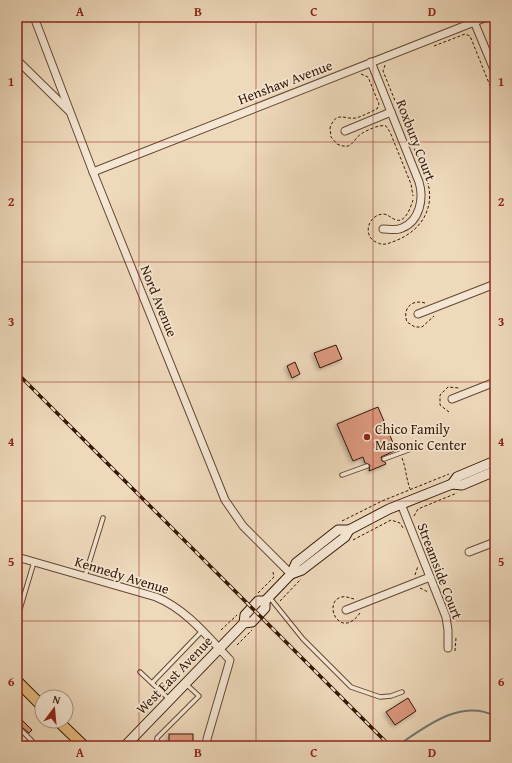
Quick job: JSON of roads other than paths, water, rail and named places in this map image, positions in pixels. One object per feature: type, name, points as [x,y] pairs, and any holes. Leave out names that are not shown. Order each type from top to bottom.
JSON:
[{"type":"main road","name":"West East Avenue","points":[[452,484],[457,477],[495,461]]},
{"type":"main road","name":"West East Avenue","points":[[125,746],[244,623],[245,615],[258,601],[267,599],[291,574],[302,570],[345,537],[349,530],[374,516],[401,504],[452,484],[462,485],[495,471]]},
{"type":"main road","points":[[17,681],[34,698]]},
{"type":"main road","points":[[66,729],[84,746]]},
{"type":"street","name":"Nord Avenue","points":[[34,17],[93,172],[228,506],[242,526],[291,574]]},
{"type":"street","name":"Henshaw Avenue","points":[[93,172],[371,62],[473,19],[487,17]]},
{"type":"street","points":[[473,19],[495,72]]},
{"type":"street","points":[[17,60],[70,113]]},
{"type":"street","name":"Roxbury Court","points":[[371,62],[419,182],[422,199],[415,217],[406,226],[398,229],[383,229]]},
{"type":"street","points":[[345,131],[391,112]]},
{"type":"street","points":[[418,314],[495,284]]},
{"type":"street","points":[[452,399],[495,382]]},
{"type":"street","name":"Streamside Court","points":[[401,504],[447,623],[452,650]]},
{"type":"street","points":[[470,552],[495,542]]},
{"type":"street","name":"Kennedy Avenue","points":[[17,557],[169,602],[202,631],[230,660],[207,739],[207,746]]},
{"type":"street","points":[[346,610],[430,577]]},
{"type":"lane","points":[[384,459],[411,449]]},
{"type":"lane","points":[[342,475],[366,466]]},
{"type":"lane","points":[[85,576],[103,518]]},
{"type":"lane","points":[[17,619],[34,562]]},
{"type":"lane","points":[[267,599],[276,606],[303,638],[351,687],[380,697],[391,696],[402,692]]},
{"type":"lane","points":[[152,683],[202,631]]},
{"type":"lane","points":[[140,672],[170,700]]},
{"type":"lane","points":[[157,746],[157,738],[199,696],[186,684]]},
{"type":"lane","points":[[17,726],[32,741],[22,745],[17,740]]},
{"type":"waterway","points":[[397,746],[431,723],[456,713],[469,710],[482,711],[495,716]]},
{"type":"railway","points":[[17,373],[390,746]]},
{"type":"place","name":"Chico Family Masonic Center","points":[[367,437]]}]
